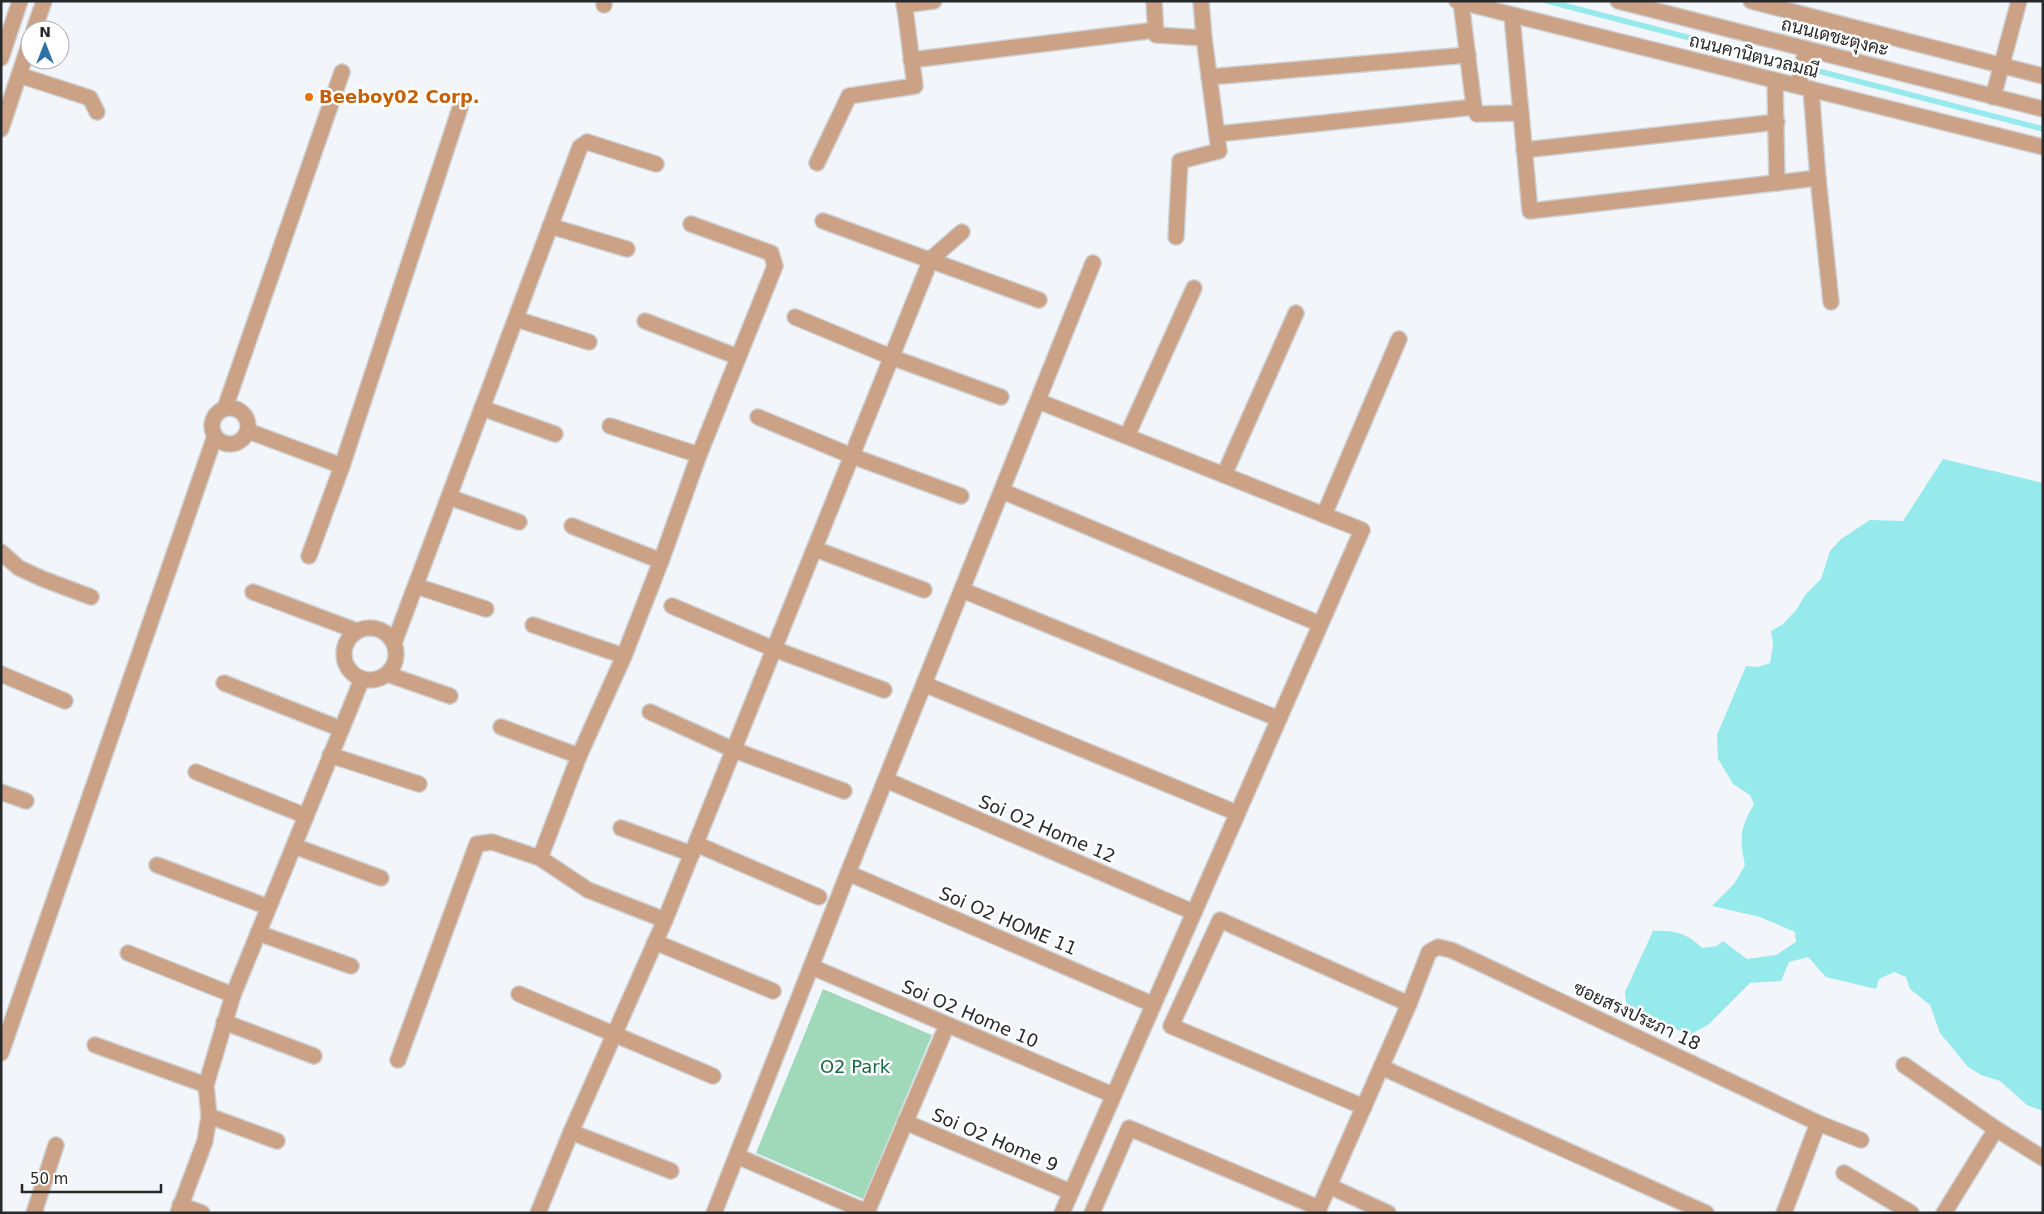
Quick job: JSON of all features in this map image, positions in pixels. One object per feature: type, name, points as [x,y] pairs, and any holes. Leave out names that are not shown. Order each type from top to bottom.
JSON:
[{"type":"street","points":[[1,58],[20,1]]},
{"type":"street","points":[[37,20],[44,1]]},
{"type":"street","points":[[817,163],[849,96],[914,86],[904,3],[934,1]]},
{"type":"street","points":[[1154,1],[1156,36],[1204,38]]},
{"type":"street","points":[[1176,237],[1180,161],[1219,151],[1201,1]]},
{"type":"street","name":"ถนนเดชะตุงคะ","points":[[1618,1],[1805,53],[2043,109]]},
{"type":"street","name":"ถนนเดชะตุงคะ","points":[[1751,1],[2043,76]]},
{"type":"street","points":[[1993,97],[2019,1]]},
{"type":"street","points":[[1459,2],[1476,114],[1520,113]]},
{"type":"street","name":"ถนนคานิตนวลมณี","points":[[1459,2],[1776,81],[1803,85],[2043,147]]},
{"type":"street","points":[[1512,16],[1530,212],[1818,178]]},
{"type":"street","points":[[911,60],[1156,30]]},
{"type":"street","points":[[1805,53],[1803,85],[1818,178],[1831,302]]},
{"type":"street","points":[[1209,76],[1468,55]]},
{"type":"street","points":[[1,128],[7,92],[21,70]]},
{"type":"street","points":[[225,408],[342,72]]},
{"type":"street","points":[[19,75],[90,98],[97,112]]},
{"type":"street","points":[[1776,81],[1777,183]]},
{"type":"street","points":[[1217,134],[1474,107]]},
{"type":"street","points":[[309,556],[342,466],[460,108]]},
{"type":"street","points":[[1524,150],[1777,122]]},
{"type":"street","points":[[394,643],[580,147],[587,142],[656,164]]},
{"type":"street","points":[[823,221],[1039,300]]},
{"type":"street","points":[[540,858],[579,756],[624,656],[699,455],[775,266],[771,253],[691,224]]},
{"type":"street","points":[[550,226],[627,249]]},
{"type":"street","points":[[538,1213],[571,1132],[665,920],[931,259],[962,232]]},
{"type":"street","points":[[714,1213],[848,873],[1093,263]]},
{"type":"street","points":[[1127,436],[1194,288]]},
{"type":"street","points":[[1224,475],[1296,313]]},
{"type":"street","points":[[795,317],[892,357],[1000,397]]},
{"type":"street","points":[[516,318],[589,342]]},
{"type":"street","points":[[645,321],[738,357]]},
{"type":"street","points":[[1324,515],[1399,339]]},
{"type":"street","points":[[1038,401],[1362,530],[1152,1004],[1062,1213]]},
{"type":"street","points":[[225,408],[240,410],[246,416],[248,423],[248,431],[239,442],[233,444],[220,441],[215,436],[212,425],[215,414],[225,408]]},
{"type":"street","points":[[482,408],[555,434]]},
{"type":"street","points":[[758,417],[852,456],[961,496]]},
{"type":"street","points":[[610,426],[699,455]]},
{"type":"street","points":[[248,431],[342,466]]},
{"type":"street","points":[[1,1053],[215,436]]},
{"type":"street","points":[[1002,491],[1320,624]]},
{"type":"street","points":[[449,497],[520,522]]},
{"type":"street","points":[[572,526],[661,561]]},
{"type":"street","points":[[814,549],[924,590]]},
{"type":"street","points":[[1,552],[20,568],[91,597]]},
{"type":"street","points":[[416,586],[486,609]]},
{"type":"street","points":[[962,590],[1278,719]]},
{"type":"street","points":[[254,592],[357,631],[374,628],[390,636],[394,643],[396,660],[387,674],[380,679],[362,679],[355,675],[345,661],[346,644],[357,631]]},
{"type":"street","points":[[672,606],[774,649],[884,690]]},
{"type":"street","points":[[533,625],[624,656]]},
{"type":"street","points":[[1,674],[65,701]]},
{"type":"street","points":[[387,674],[450,696]]},
{"type":"street","points":[[202,1213],[179,1209],[205,1141],[209,1116],[206,1085],[224,1022],[268,907],[362,679]]},
{"type":"street","points":[[224,684],[341,729]]},
{"type":"street","points":[[924,684],[1237,813]]},
{"type":"street","points":[[650,712],[734,750],[844,791]]},
{"type":"street","points":[[501,727],[579,756]]},
{"type":"street","points":[[330,755],[418,784]]},
{"type":"street","points":[[196,772],[306,816]]},
{"type":"street","name":"Soi O2 Home 12","points":[[886,780],[1193,912]]},
{"type":"street","points":[[1,792],[26,801]]},
{"type":"street","points":[[621,828],[694,849],[819,897]]},
{"type":"street","points":[[398,1060],[477,844],[492,842],[540,858],[588,890],[665,920]]},
{"type":"street","points":[[294,846],[381,878]]},
{"type":"street","points":[[157,865],[268,907]]},
{"type":"street","name":"Soi O2 HOME 11","points":[[848,873],[1152,1004]]},
{"type":"street","points":[[1092,1213],[1129,1128],[1318,1210],[1364,1107],[1408,1004],[1220,920],[1171,1026],[1364,1107]]},
{"type":"street","points":[[258,934],[350,966]]},
{"type":"street","points":[[655,942],[774,991]]},
{"type":"street","name":"ซอยสรงประภา 18","points":[[1408,1004],[1429,952],[1438,947],[1451,950],[1818,1123],[1861,1140]]},
{"type":"street","points":[[128,953],[233,995]]},
{"type":"street","name":"Soi O2 Home 10","points":[[812,967],[1113,1095]]},
{"type":"street","points":[[519,994],[713,1076]]},
{"type":"street","points":[[224,1022],[314,1056]]},
{"type":"street","points":[[737,1156],[868,1212],[947,1025]]},
{"type":"street","points":[[95,1045],[206,1085]]},
{"type":"street","points":[[1904,1065],[1996,1129],[2043,1158]]},
{"type":"street","points":[[1381,1066],[1706,1213]]},
{"type":"street","points":[[209,1116],[277,1141]]},
{"type":"street","name":"Soi O2 Home 9","points":[[905,1122],[1071,1192]]},
{"type":"street","points":[[1784,1213],[1818,1123]]},
{"type":"street","points":[[1944,1213],[1996,1129]]},
{"type":"street","points":[[571,1132],[671,1171]]},
{"type":"street","points":[[34,1213],[56,1145]]},
{"type":"street","points":[[1844,1173],[1911,1213]]},
{"type":"street","points":[[1329,1186],[1388,1213]]},
{"type":"green space","name":"O2 Park","points":[[823,989],[932,1035],[863,1199],[756,1153]]},
{"type":"water","points":[[1943,459],[2043,483],[2043,1111],[2027,1105],[2000,1081],[1981,1075],[1968,1067],[1940,1033],[1930,1005],[1910,989],[1906,977],[1894,972],[1879,979],[1876,989],[1826,977],[1808,957],[1789,962],[1781,981],[1750,983],[1708,1025],[1689,1035],[1639,1012],[1626,1003],[1625,992],[1653,931],[1667,931],[1680,934],[1691,939],[1702,948],[1717,946],[1723,941],[1747,959],[1776,955],[1796,942],[1795,932],[1760,917],[1712,906],[1734,884],[1745,865],[1742,833],[1754,804],[1750,795],[1733,784],[1718,759],[1717,735],[1746,666],[1758,667],[1770,663],[1773,645],[1771,631],[1783,624],[1797,609],[1805,595],[1821,579],[1830,551],[1841,539],[1870,520],[1903,521]]},
{"type":"waterway","points":[[1547,1],[2043,129]]},
{"type":"place","name":"Beeboy02 Corp.","points":[[309,97]]}]
